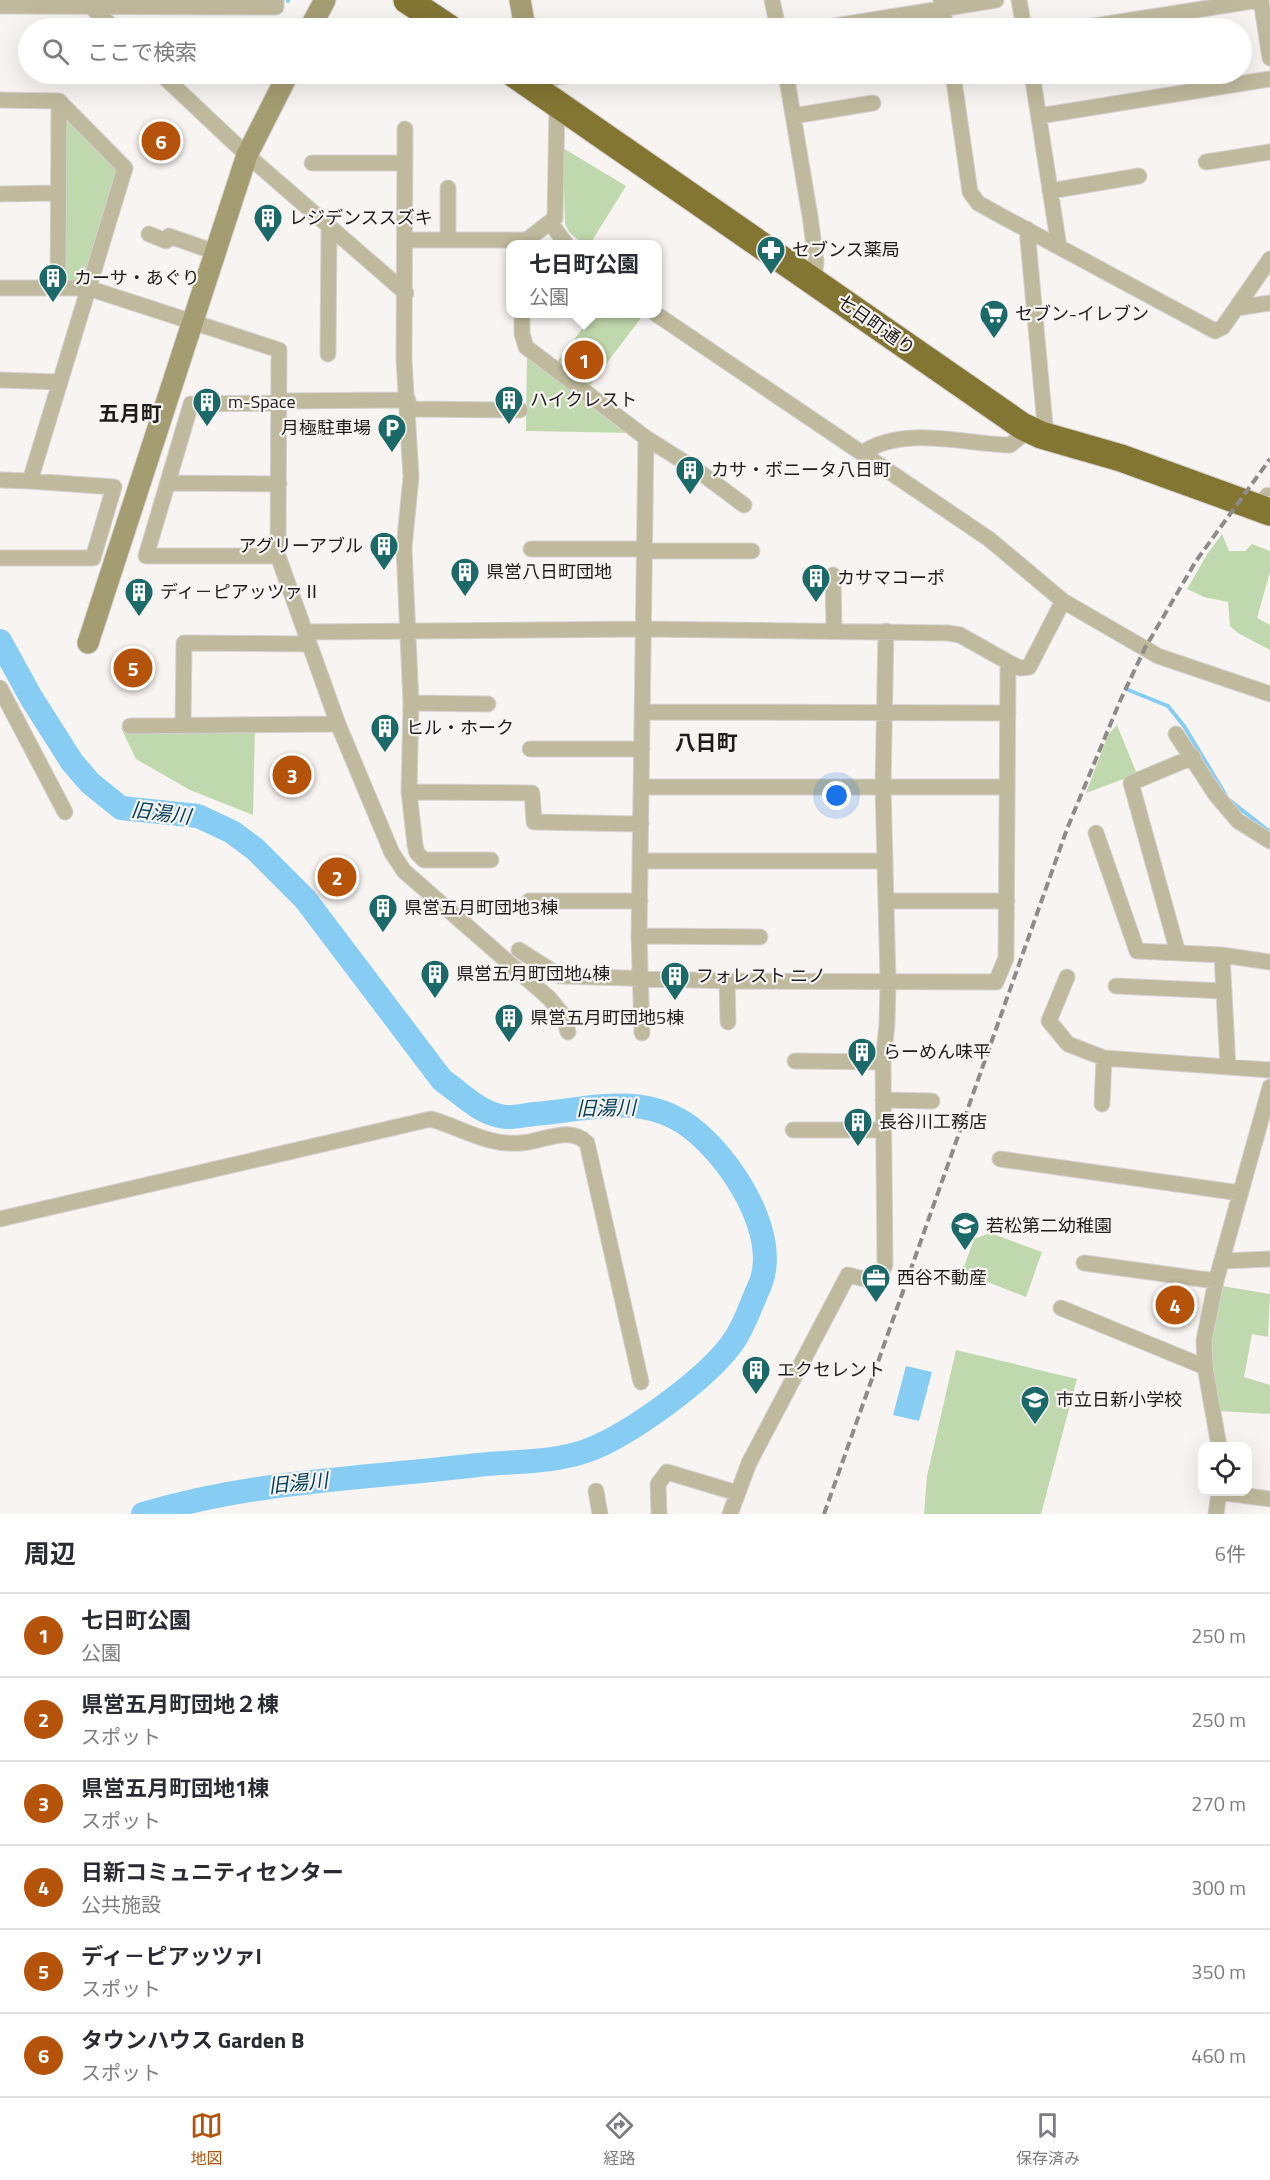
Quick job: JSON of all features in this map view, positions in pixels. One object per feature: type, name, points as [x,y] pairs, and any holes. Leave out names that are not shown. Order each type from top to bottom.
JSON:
[{"type":"highway","points":[[407,0],[433,18]]},
{"type":"highway","name":"七日町通り","points":[[533,84],[557,103],[814,281],[1037,433],[1265,503]]},
{"type":"street","points":[[0,6],[42,3],[90,6],[110,3],[276,7],[276,0]]},
{"type":"street","points":[[315,18],[325,0]]},
{"type":"street","points":[[520,0],[523,18]]},
{"type":"street","points":[[772,0],[776,18]]},
{"type":"street","points":[[872,18],[942,4],[996,0]]},
{"type":"street","points":[[1019,0],[1022,18]]},
{"type":"street","points":[[1145,18],[1260,0],[1270,58]]},
{"type":"street","points":[[90,6],[103,18]]},
{"type":"street","points":[[1252,82],[1270,79]]},
{"type":"street","points":[[172,84],[247,155],[406,293]]},
{"type":"street","points":[[88,643],[247,155],[283,84]]},
{"type":"street","points":[[788,84],[816,261],[814,281]]},
{"type":"street","points":[[954,84],[970,192],[978,202],[1027,230],[1215,331],[1223,327],[1270,259]]},
{"type":"street","points":[[1034,84],[1059,247]]},
{"type":"street","points":[[1039,116],[1239,84]]},
{"type":"street","points":[[0,100],[59,100],[125,168],[30,481]]},
{"type":"street","points":[[58,288],[59,100]]},
{"type":"street","points":[[557,103],[553,220],[564,240]]},
{"type":"street","points":[[793,116],[873,103]]},
{"type":"street","points":[[405,129],[404,360],[411,477],[404,548],[411,703],[409,792],[415,845],[424,860],[491,860]]},
{"type":"street","points":[[1206,162],[1270,152]]},
{"type":"street","points":[[312,163],[405,163]]},
{"type":"street","points":[[1050,191],[1139,176]]},
{"type":"street","points":[[448,188],[448,240]]},
{"type":"street","points":[[0,194],[58,193]]},
{"type":"street","points":[[529,240],[553,220]]},
{"type":"street","points":[[328,354],[329,227]]},
{"type":"street","points":[[862,453],[883,444],[910,440],[1010,445],[1037,433],[1027,230]]},
{"type":"street","points":[[149,234],[166,241],[169,236],[215,252]]},
{"type":"street","points":[[406,240],[506,241]]},
{"type":"street","points":[[0,288],[88,288],[279,350],[278,556],[338,724],[392,853],[404,871],[549,998],[563,1016],[568,1032]]},
{"type":"street","points":[[1237,308],[1270,303]]},
{"type":"street","points":[[522,318],[525,347],[646,438],[697,470],[744,505]]},
{"type":"street","points":[[662,318],[989,539],[1063,602],[1158,656],[1270,694]]},
{"type":"street","points":[[0,380],[60,382]]},
{"type":"street","points":[[278,556],[146,556],[191,404],[279,402],[408,404],[520,410]]},
{"type":"street","points":[[642,1033],[639,936],[646,438]]},
{"type":"street","points":[[0,480],[114,487],[93,558],[0,558]]},
{"type":"street","points":[[169,483],[279,484]]},
{"type":"street","points":[[531,549],[752,551]]},
{"type":"street","points":[[833,575],[834,630]]},
{"type":"street","points":[[183,725],[184,644],[307,638],[408,629],[886,631],[960,635],[1020,668],[1029,667],[1063,602]]},
{"type":"street","points":[[730,1514],[737,1493],[780,1402],[848,1275],[877,1282],[885,1265],[882,1130],[888,981],[883,786],[886,631]]},
{"type":"street","points":[[519,950],[560,976],[727,981],[996,982],[1006,958],[1005,787],[1008,662]]},
{"type":"street","points":[[0,688],[65,812]]},
{"type":"street","points":[[411,703],[488,704]]},
{"type":"street","points":[[643,712],[1008,713]]},
{"type":"street","points":[[129,726],[338,724]]},
{"type":"street","points":[[1176,734],[1216,795],[1238,821],[1270,841]]},
{"type":"street","points":[[530,749],[642,749]]},
{"type":"street","points":[[1178,953],[1131,783],[1193,757]]},
{"type":"street","points":[[642,787],[1005,787]]},
{"type":"street","points":[[409,792],[532,793],[534,822],[641,824]]},
{"type":"street","points":[[1096,833],[1137,951],[1222,954],[1270,962]]},
{"type":"street","points":[[640,861],[884,861]]},
{"type":"street","points":[[529,901],[640,901]]},
{"type":"street","points":[[887,901],[1007,901]]},
{"type":"street","points":[[639,936],[760,937]]},
{"type":"street","points":[[1222,954],[1228,1067]]},
{"type":"street","points":[[1067,977],[1049,1021],[1068,1044],[1104,1058],[1270,1070]]},
{"type":"street","points":[[727,981],[728,1022]]},
{"type":"street","points":[[1116,986],[1223,991]]},
{"type":"street","points":[[1102,1104],[1104,1058]]},
{"type":"street","points":[[795,1061],[883,1062]]},
{"type":"street","points":[[1219,1442],[1205,1367],[1204,1340],[1216,1281],[1270,1087]]},
{"type":"street","points":[[883,1100],[932,1101]]},
{"type":"street","points":[[0,1219],[431,1119],[495,1143],[519,1143],[563,1134],[575,1134],[587,1143],[641,1382]]},
{"type":"street","points":[[793,1130],[882,1130]]},
{"type":"street","points":[[1000,1159],[1240,1193]]},
{"type":"street","points":[[1223,1261],[1270,1259]]},
{"type":"street","points":[[1084,1263],[1216,1281]]},
{"type":"street","points":[[1061,1308],[1205,1367]]},
{"type":"street","points":[[659,1514],[658,1484],[667,1472],[737,1493]]},
{"type":"street","points":[[596,1491],[600,1514]]},
{"type":"street","points":[[1216,1514],[1218,1496]]},
{"type":"street","points":[[1248,1496],[1270,1499]]},
{"type":"green space","points":[[62,109],[121,169],[86,284],[61,284]]},
{"type":"green space","points":[[563,148],[626,186],[592,240],[578,240],[569,232],[565,224]]},
{"type":"green space","points":[[590,318],[641,318],[587,389],[636,433],[526,431],[527,351],[552,369]]},
{"type":"green space","points":[[1222,534],[1229,551],[1245,551],[1252,544],[1270,551],[1270,572],[1257,618],[1270,625],[1270,650],[1238,633],[1230,626],[1228,602],[1204,597],[1187,589]]},
{"type":"green space","points":[[1117,725],[1137,774],[1086,793],[1108,735]]},
{"type":"green space","points":[[121,728],[255,728],[253,815],[190,790],[136,759]]},
{"type":"green space","points":[[990,1233],[1042,1252],[1026,1297],[962,1272],[974,1239]]},
{"type":"green space","points":[[1222,1286],[1270,1294],[1268,1337],[1252,1334],[1244,1377],[1270,1385],[1270,1414],[1218,1411],[1208,1355]]},
{"type":"green space","points":[[956,1350],[1077,1379],[1041,1514],[924,1514],[927,1476]]},
{"type":"water","points":[[906,1366],[932,1372],[919,1421],[893,1415]]},
{"type":"waterway","name":"旧湯川","points":[[0,641],[32,699],[72,762],[90,783],[121,808],[198,816],[232,832],[255,849],[305,899],[442,1080],[477,1106],[504,1117],[614,1105],[653,1109],[671,1116],[690,1127],[721,1157],[748,1198],[764,1243],[765,1265],[760,1285],[737,1335],[721,1357],[666,1405],[603,1444],[573,1455],[546,1460],[269,1487],[227,1494],[143,1514]]},
{"type":"waterway","points":[[1126,689],[1168,706],[1184,726],[1228,799],[1270,832]]},
{"type":"railway","points":[[824,1514],[1067,829],[1120,701],[1145,648],[1196,561],[1270,459]]},
{"type":"place","name":"タウンハウス Garden B","points":[[161,141]]},
{"type":"place","name":"レジデンススズキ","points":[[268,244]]},
{"type":"place","name":"セブンス薬局","points":[[771,276]]},
{"type":"place","name":"カーサ・あぐり","points":[[53,304]]},
{"type":"place","name":"セブン-イレブン","points":[[994,340]]},
{"type":"place","name":"七日町公園","points":[[584,360]]},
{"type":"place","name":"ハイクレスト","points":[[509,426]]},
{"type":"place","name":"m-Space","points":[[207,428]]},
{"type":"place","name":"月極駐車場","points":[[392,454]]},
{"type":"place","name":"カサ・ボニータ八日町","points":[[690,496]]},
{"type":"place","name":"アグリーアブル","points":[[384,572]]},
{"type":"place","name":"県営八日町団地","points":[[465,598]]},
{"type":"place","name":"カサマコーポ","points":[[816,604]]},
{"type":"place","name":"ディ－ピアッツァⅡ","points":[[139,618]]},
{"type":"place","name":"ディ－ピアッツァI","points":[[133,668]]},
{"type":"place","name":"ヒル・ホーク","points":[[385,754]]},
{"type":"place","name":"県営五月町団地1棟","points":[[292,775]]},
{"type":"place","name":"県営五月町団地２棟","points":[[337,877]]},
{"type":"place","name":"県営五月町団地3棟","points":[[383,934]]},
{"type":"place","name":"県営五月町団地4棟","points":[[435,1000]]},
{"type":"place","name":"フォレスト ニノ","points":[[675,1002]]},
{"type":"place","name":"県営五月町団地5棟","points":[[509,1044]]},
{"type":"place","name":"らーめん味平","points":[[862,1078]]},
{"type":"place","name":"長谷川工務店","points":[[858,1148]]},
{"type":"place","name":"若松第二幼稚園","points":[[965,1252]]},
{"type":"place","name":"西谷不動産","points":[[876,1304]]},
{"type":"place","name":"日新コミュニティセンター","points":[[1175,1305]]},
{"type":"place","name":"エクセレント","points":[[756,1396]]},
{"type":"place","name":"市立日新小学校","points":[[1035,1426]]},
{"type":"district","name":"五月町","points":[[130,414]]},
{"type":"district","name":"八日町","points":[[706,743]]}]
